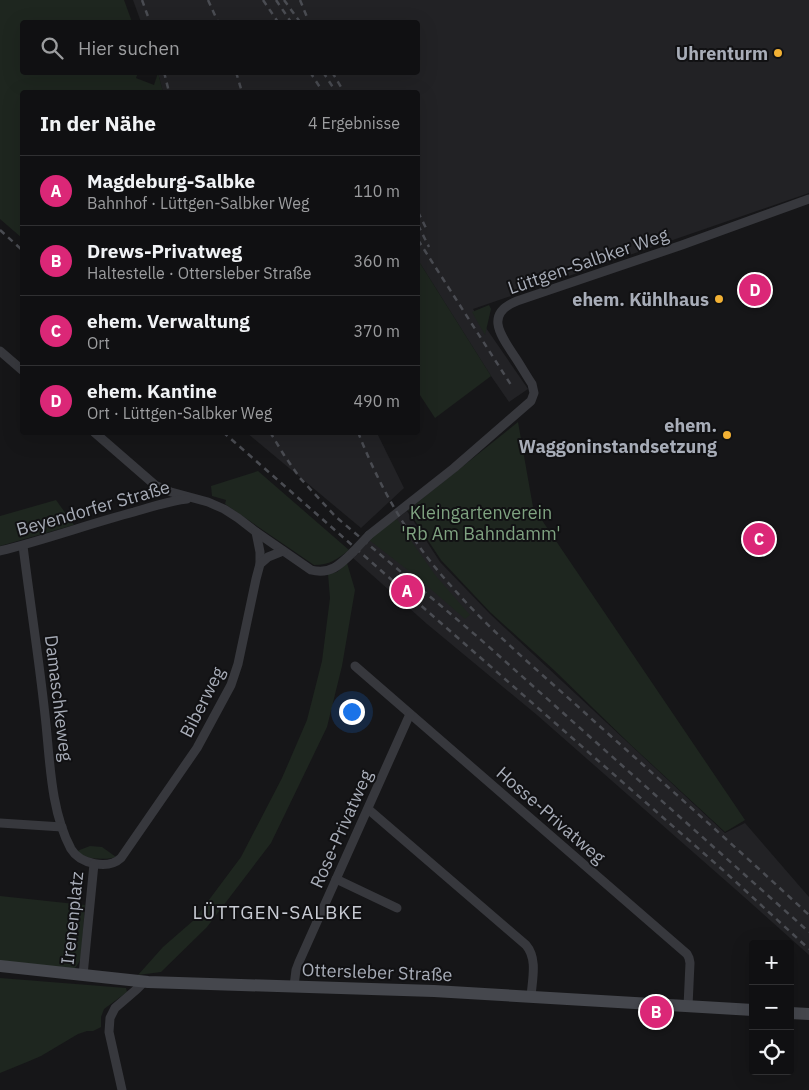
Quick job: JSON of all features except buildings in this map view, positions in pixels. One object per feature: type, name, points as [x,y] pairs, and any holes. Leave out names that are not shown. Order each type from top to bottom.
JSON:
[{"type":"main road","name":"Ottersleber Straße","points":[[0,966],[142,982],[434,991],[749,1010]]},
{"type":"main road","points":[[794,1013],[809,1014]]},
{"type":"street","name":"Lüttgen-Salbker Weg","points":[[97,435],[155,485],[224,509],[311,570],[320,571],[333,568],[353,552],[369,535],[454,468],[529,404],[534,393],[532,384],[500,332],[499,318],[506,307],[517,301],[809,200]]},
{"type":"street","points":[[0,350],[20,368]]},
{"type":"street","name":"Beyendorfer Straße","points":[[0,551],[23,546],[170,502],[194,498]]},
{"type":"street","name":"Biberweg","points":[[135,838],[198,748],[230,688],[238,664],[256,575],[260,564],[256,532]]},
{"type":"street","name":"Damaschkeweg","points":[[23,546],[54,793],[62,827],[73,851]]},
{"type":"street","points":[[260,564],[283,551]]},
{"type":"street","name":"Hosse-Privatweg","points":[[355,666],[688,955],[690,963],[688,1006]]},
{"type":"street","name":"Rose-Privatweg","points":[[294,986],[296,968],[410,714]]},
{"type":"street","points":[[368,809],[526,945],[531,951],[533,958],[531,997]]},
{"type":"street","points":[[0,823],[62,827]]},
{"type":"street","name":"Irenenplatz","points":[[73,851],[80,858],[94,864],[109,864],[121,858],[135,838]]},
{"type":"street","name":"Irenenplatz","points":[[83,975],[94,864]]},
{"type":"street","points":[[336,880],[397,908]]},
{"type":"street","points":[[122,1090],[109,1032],[110,1018],[115,1008],[137,989],[142,982]]},
{"type":"shaded area","points":[[133,0],[809,0],[809,193],[473,309],[528,389],[509,402],[420,263],[420,90],[162,90],[159,75],[420,75],[420,20],[140,20]]},
{"type":"shaded area","points":[[249,435],[378,435],[404,488],[361,528]]},
{"type":"shaded area","points":[[407,511],[440,562],[490,614],[725,833],[745,823],[809,897],[809,955],[537,715],[427,624],[353,558],[368,541]]},
{"type":"green space","points":[[0,0],[124,0],[131,20],[20,20],[20,75],[137,75],[136,78],[154,85],[159,75],[162,90],[20,90],[20,236],[0,219]]},
{"type":"green space","points":[[420,263],[491,376],[435,418],[420,395]]},
{"type":"green space","points":[[489,305],[491,309],[485,335],[472,312]]},
{"type":"green space","name":"Kleingartenverein 'Rb Am Bahndamm'","points":[[518,422],[533,507],[745,820],[725,832],[490,612],[441,560],[408,510]]},
{"type":"green space","points":[[258,471],[349,550],[329,563],[314,565],[225,504],[226,500],[212,496],[211,486]]},
{"type":"green space","points":[[56,500],[74,525],[0,546],[0,516]]},
{"type":"green space","points":[[397,519],[436,576],[470,615],[465,619],[418,578],[369,540],[381,529]]},
{"type":"green space","points":[[347,563],[355,590],[342,666],[327,727],[271,843],[207,927],[161,972],[138,975],[163,947],[194,920],[241,857],[282,778],[307,720],[322,661],[330,598],[328,574],[337,572]]},
{"type":"green space","points":[[90,846],[102,847],[116,857],[105,859],[91,858],[83,856],[77,851]]},
{"type":"green space","points":[[0,896],[85,905],[81,958],[74,969],[0,962]]},
{"type":"green space","points":[[0,978],[126,988],[127,992],[104,1009],[101,1017],[101,1027],[78,1034],[41,1056],[0,1073]]},
{"type":"railway","points":[[142,0],[149,20]]},
{"type":"railway","points":[[208,0],[217,20]]},
{"type":"railway","points":[[263,0],[277,20]]},
{"type":"railway","points":[[276,0],[290,20]]},
{"type":"railway","points":[[284,0],[299,20]]},
{"type":"railway","points":[[300,0],[308,20]]},
{"type":"railway","points":[[165,75],[168,90]]},
{"type":"railway","points":[[237,75],[241,90]]},
{"type":"railway","points":[[312,75],[322,90]]},
{"type":"railway","points":[[325,75],[335,90]]},
{"type":"railway","points":[[334,75],[343,90]]},
{"type":"railway","points":[[420,216],[427,230]]},
{"type":"railway","points":[[420,229],[429,247]]},
{"type":"railway","points":[[0,230],[20,248]]},
{"type":"railway","points":[[420,243],[513,388]]},
{"type":"railway","points":[[226,435],[724,871],[809,949]]},
{"type":"railway","points":[[272,435],[300,478],[336,517],[479,638],[809,932]]},
{"type":"railway","points":[[359,435],[376,474],[410,533],[437,570],[469,605],[522,656],[809,915]]},
{"type":"place","name":"Uhrenturm","points":[[778,53]]},
{"type":"place","name":"ehem. Kantine","points":[[755,290]]},
{"type":"place","name":"ehem. Kühlhaus","points":[[719,299]]},
{"type":"place","name":"ehem. Waggoninstandsetzung","points":[[727,435]]},
{"type":"place","name":"ehem. Verwaltung","points":[[759,539]]},
{"type":"place","name":"Magdeburg-Salbke","points":[[407,591]]},
{"type":"place","name":"Drews-Privatweg","points":[[656,1012]]},
{"type":"district","name":"LÜTTGEN-SALBKE","points":[[278,912]]}]
